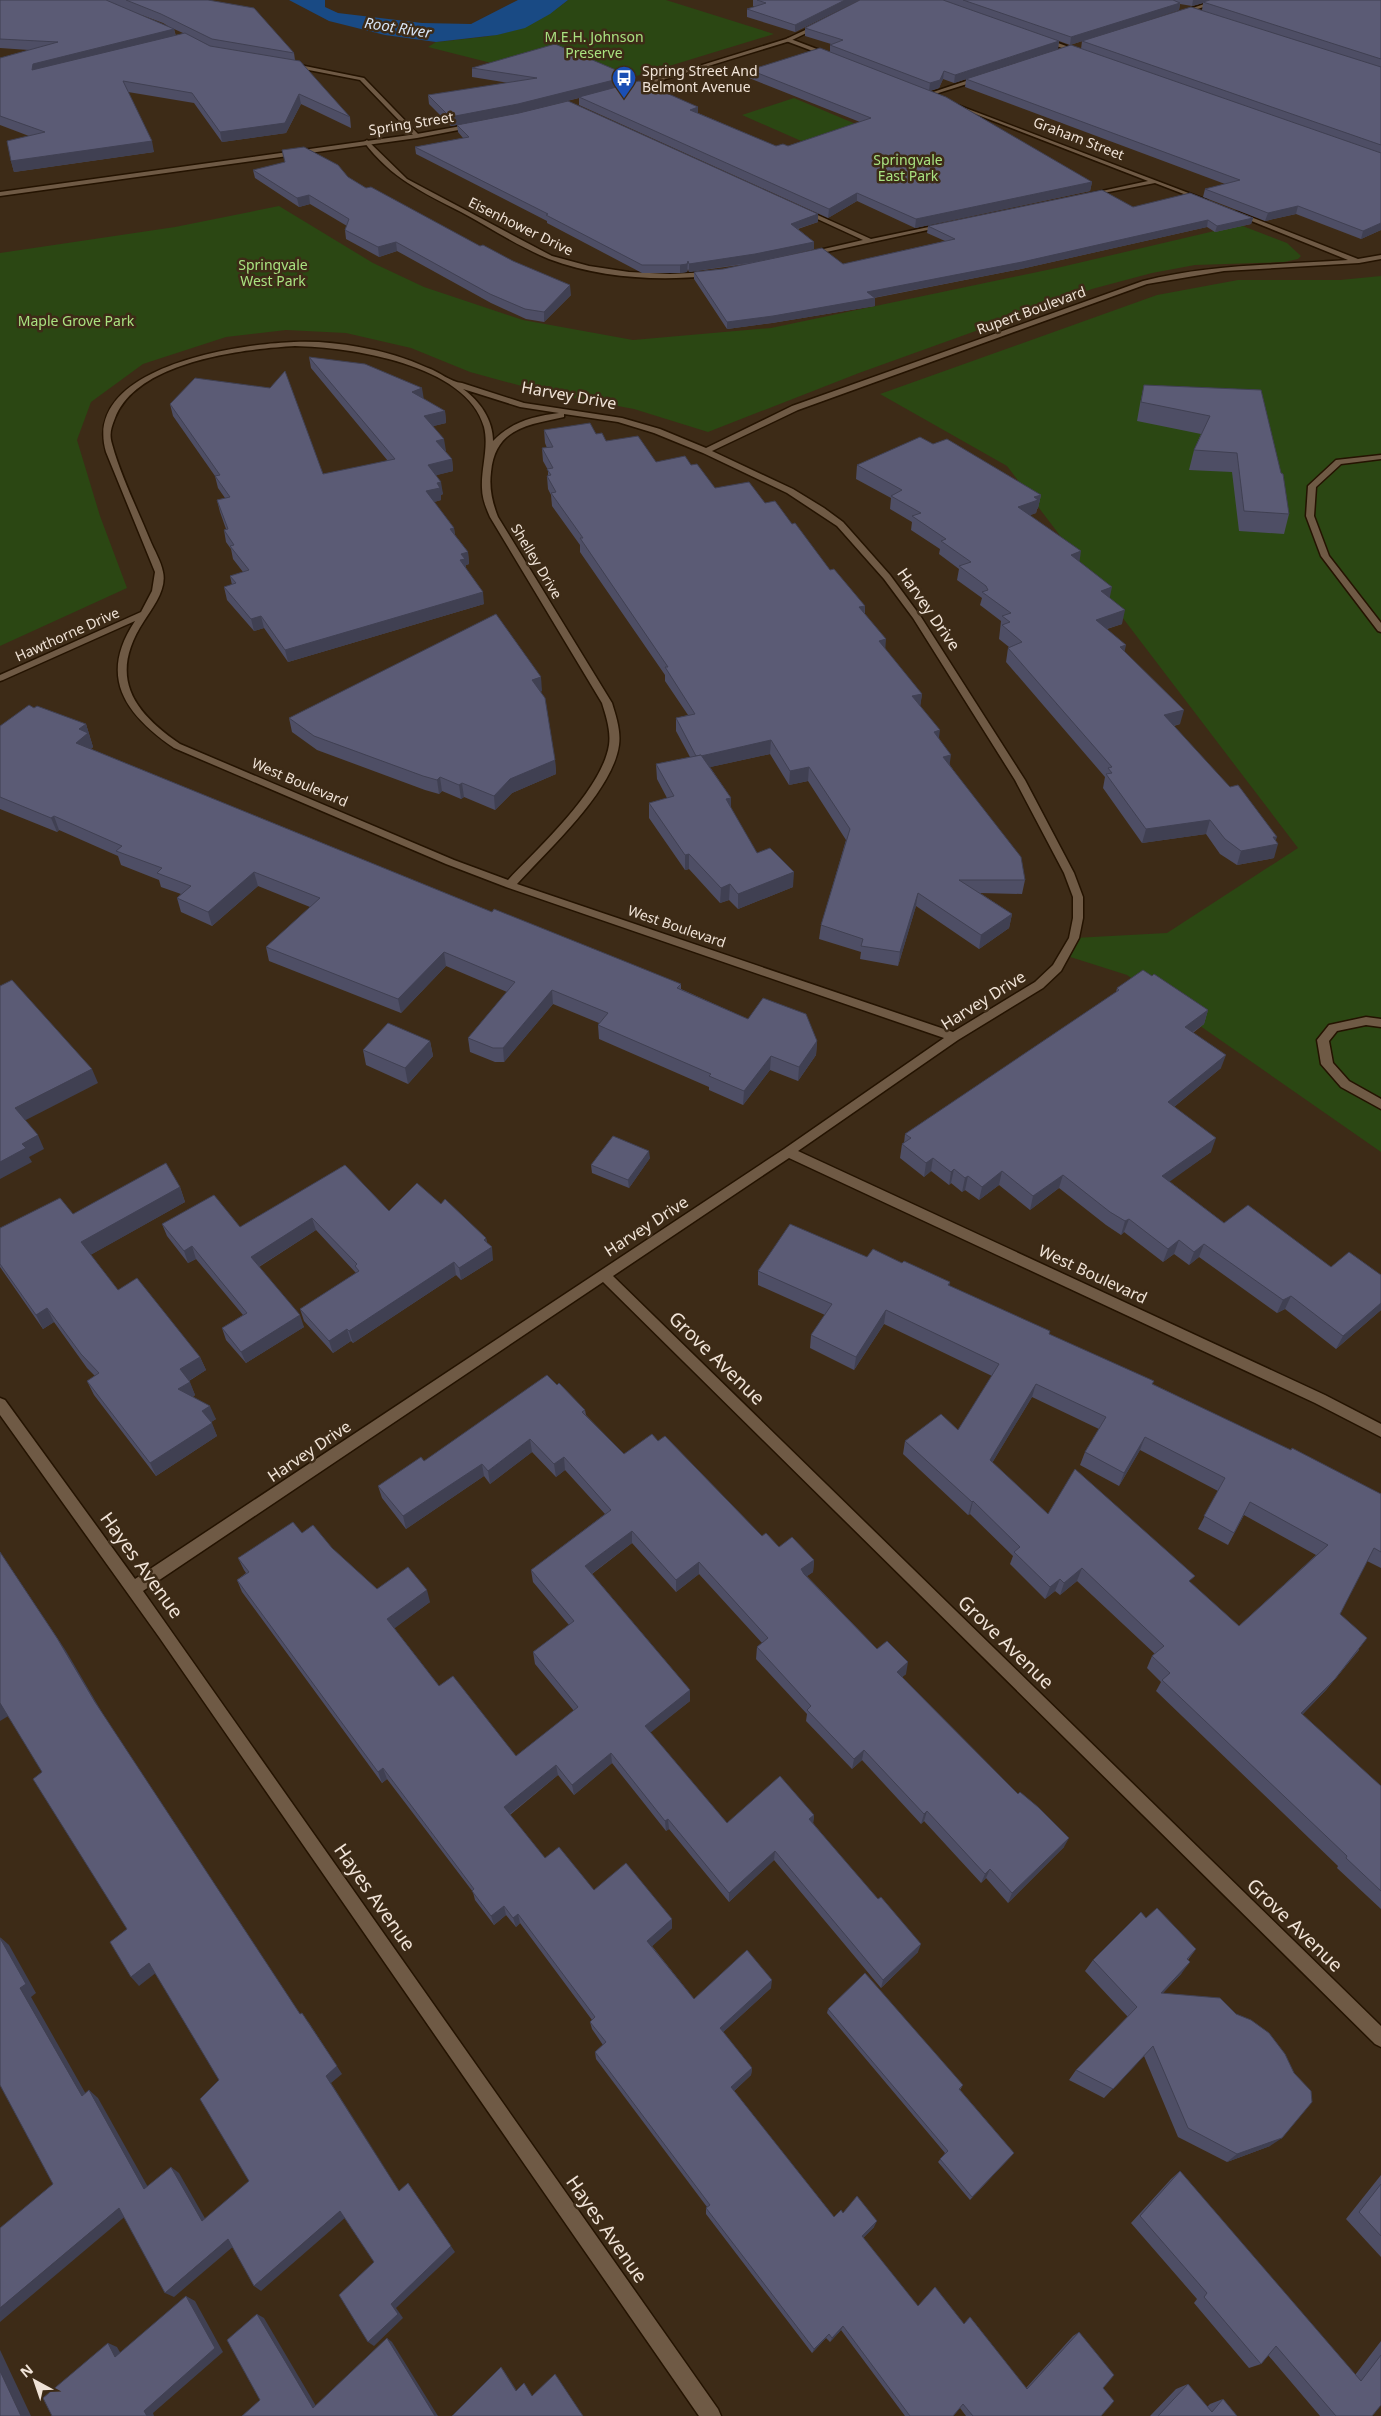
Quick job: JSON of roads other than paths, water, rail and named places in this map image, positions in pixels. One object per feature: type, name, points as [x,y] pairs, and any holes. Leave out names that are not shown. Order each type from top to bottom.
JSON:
[{"type":"street","points":[[1172,16],[1221,0]]},
{"type":"street","points":[[1175,5],[1200,13]]},
{"type":"street","points":[[623,90],[788,40],[829,20]]},
{"type":"street","points":[[1041,39],[1087,55]]},
{"type":"street","points":[[788,40],[833,57]]},
{"type":"street","points":[[1060,52],[1078,46]]},
{"type":"street","points":[[278,63],[349,74],[362,79],[417,136]]},
{"type":"street","points":[[930,94],[986,76]]},
{"type":"street","name":"Graham Street","points":[[921,91],[1211,203]]},
{"type":"street","name":"Spring Street","points":[[0,194],[417,136],[483,124]]},
{"type":"street","name":"Eisenhower Drive","points":[[367,142],[378,157],[405,180],[550,257],[572,265],[623,275],[666,277],[714,273]]},
{"type":"street","points":[[1080,197],[1156,181]]},
{"type":"street","points":[[798,208],[870,241]]},
{"type":"street","points":[[1230,210],[1360,261]]},
{"type":"street","points":[[796,257],[956,223]]},
{"type":"street","name":"Rupert Boulevard","points":[[706,451],[794,408],[1145,282],[1179,274],[1212,270],[1360,261],[1381,257]]},
{"type":"street","name":"Shelley Drive","points":[[291,343],[345,347],[376,353],[411,364],[438,376],[470,398],[483,415],[490,434],[486,488],[494,517],[607,703],[613,724],[614,746],[607,768],[595,790],[510,885]]},
{"type":"street","name":"West Boulevard","points":[[291,343],[245,347],[217,352],[170,368],[133,390],[119,402],[110,416],[106,429],[110,452],[159,572],[159,590],[131,634],[123,654],[121,675],[125,695],[136,714],[154,731],[177,746],[450,862],[510,885],[954,1037]]},
{"type":"street","name":"Harvey Drive","points":[[133,1589],[788,1152],[954,1037],[1039,984],[1057,968],[1074,938],[1078,918],[1078,897],[1069,873],[1020,780],[936,645],[887,577],[840,524],[790,491],[706,451],[645,426],[500,399],[438,376]]},
{"type":"street","points":[[490,453],[502,436],[520,425],[551,416],[591,415]]},
{"type":"street","points":[[1380,630],[1325,556],[1310,516],[1312,486],[1339,462],[1381,457]]},
{"type":"street","name":"Hawthorne Drive","points":[[0,678],[144,614]]},
{"type":"street","points":[[1381,1023],[1366,1021],[1333,1028],[1323,1040],[1326,1064],[1345,1084],[1381,1106]]},
{"type":"street","name":"West Boulevard","points":[[788,1152],[1320,1399],[1381,1431]]},
{"type":"street","name":"Grove Avenue","points":[[603,1274],[1381,2038]]},
{"type":"street","name":"Hayes Avenue","points":[[0,1404],[133,1589],[712,2416]]},
{"type":"water","name":"Root River","points":[[289,0],[325,0],[325,7],[338,13],[422,23],[471,24],[518,0],[568,0],[550,14],[525,28],[497,35],[436,42],[385,35],[329,21]]},
{"type":"place","name":"Spring Street And Belmont Avenue","points":[[624,99]]},
{"type":"park label","name":"M.E.H. Johnson Preserve","points":[[594,44]]},
{"type":"park label","name":"Springvale East Park","points":[[908,168]]},
{"type":"park label","name":"Springvale West Park","points":[[273,272]]},
{"type":"park label","name":"Maple Grove Park","points":[[76,320]]}]
